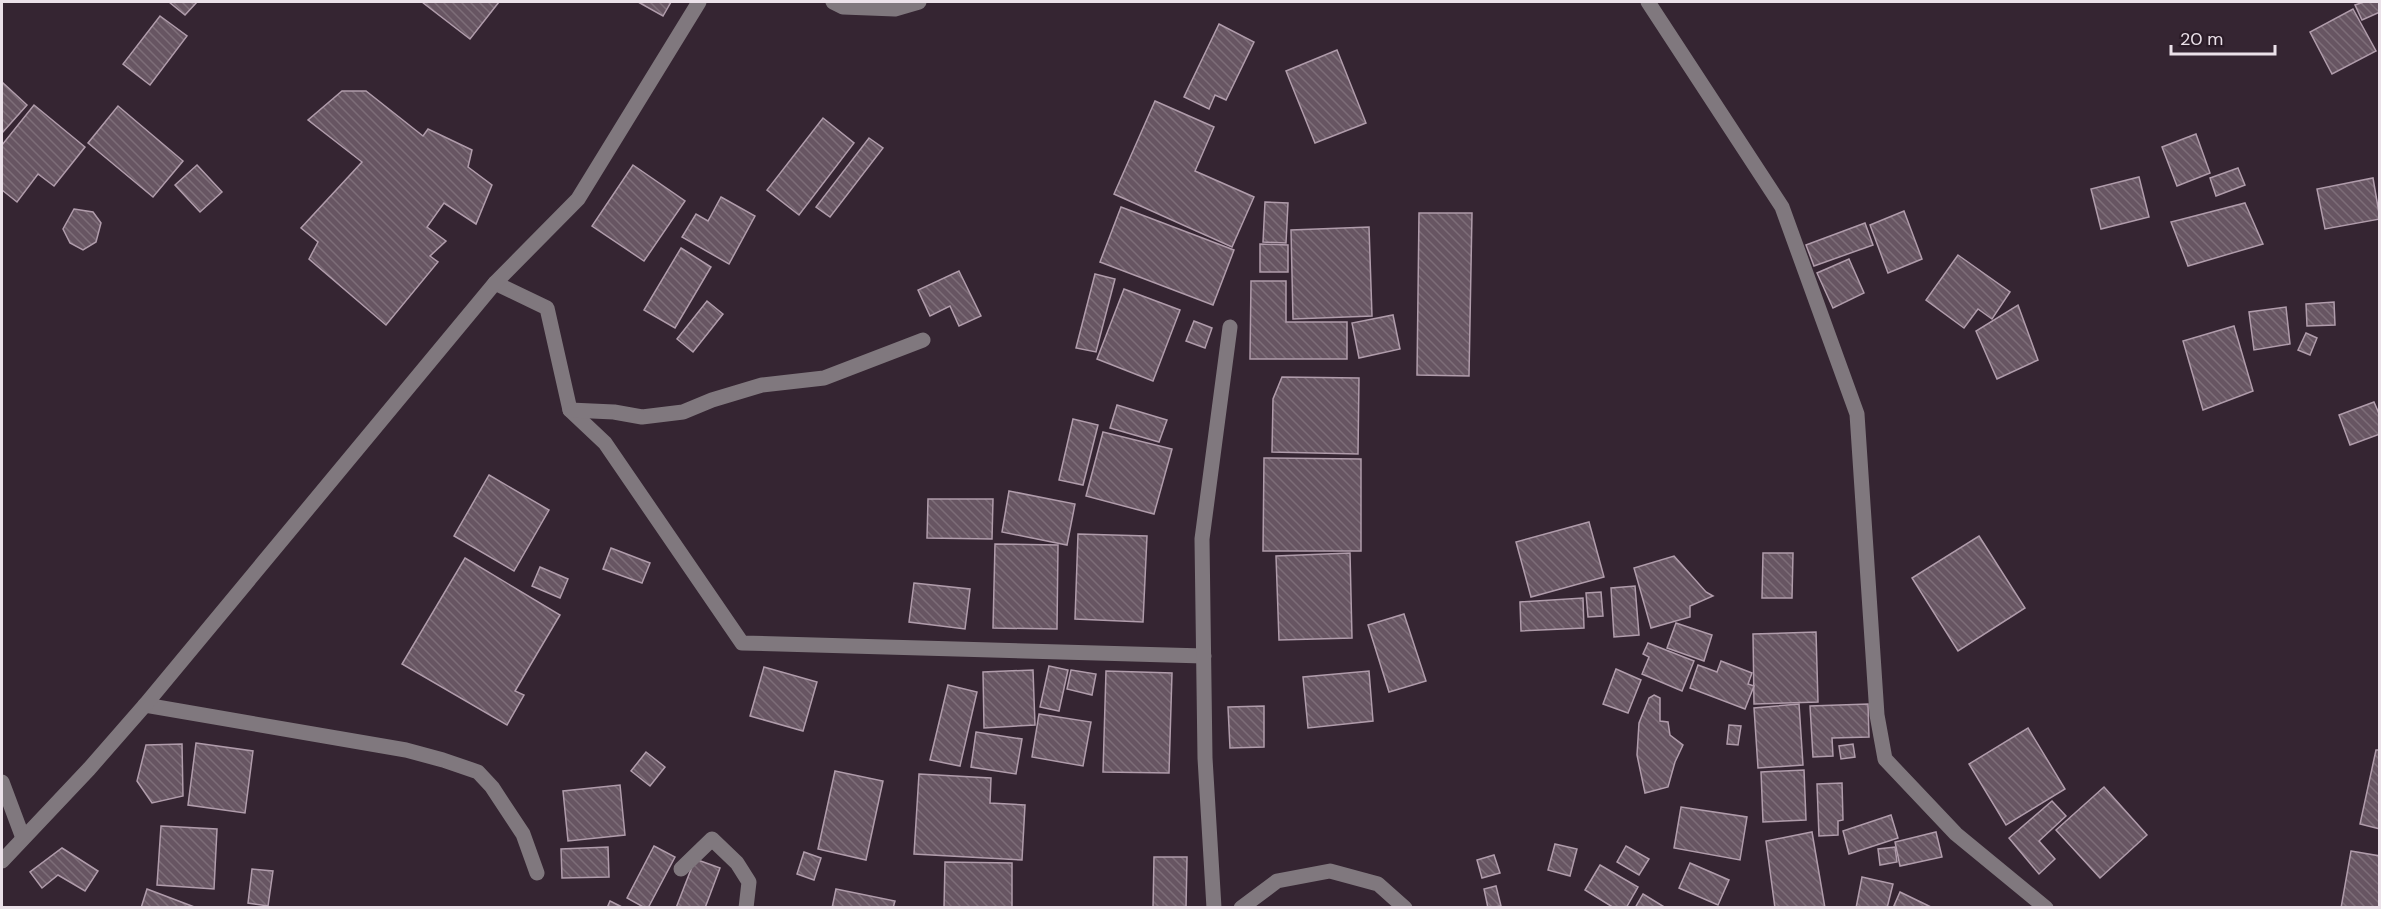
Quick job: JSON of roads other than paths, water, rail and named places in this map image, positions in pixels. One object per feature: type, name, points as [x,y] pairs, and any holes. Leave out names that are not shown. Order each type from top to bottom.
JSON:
[{"type":"street","points":[[2,861],[145,705],[495,283],[578,199],[699,2]]},
{"type":"street","points":[[833,2],[843,7],[895,9],[919,2]]},
{"type":"street","points":[[1648,2],[1782,207],[1857,414],[1876,716],[1885,759],[1956,834],[2046,908]]},
{"type":"street","points":[[495,283],[547,308],[570,410],[605,443],[742,643],[1204,656]]},
{"type":"street","points":[[1214,908],[1205,758],[1202,539],[1230,327]]},
{"type":"street","points":[[570,410],[614,412],[642,417],[684,412],[712,400],[762,385],[824,378],[924,340]]},
{"type":"street","points":[[145,705],[406,750],[478,772],[492,787],[523,834],[537,873]]},
{"type":"street","points":[[2,782],[23,838]]},
{"type":"street","points":[[681,869],[712,839],[737,863],[749,882],[746,908]]},
{"type":"street","points":[[1240,908],[1277,881],[1330,872],[1378,884],[1405,908]]}]
